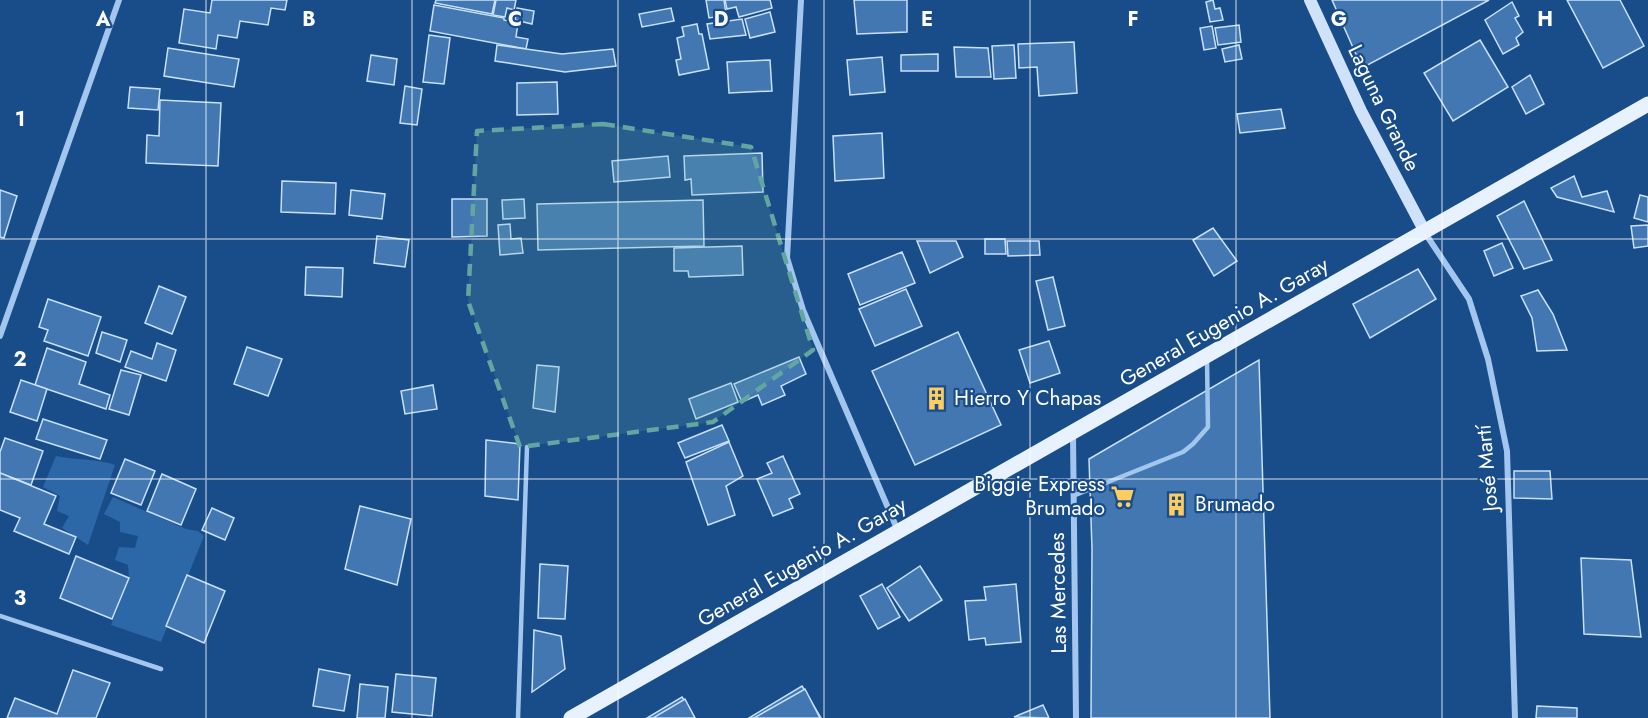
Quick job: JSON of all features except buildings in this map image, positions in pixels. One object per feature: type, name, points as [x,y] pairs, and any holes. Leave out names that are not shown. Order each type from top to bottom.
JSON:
[{"type":"main road","name":"Laguna Grande","points":[[1310,0],[1361,111],[1425,232]]},
{"type":"main road","name":"General Eugenio A. Garay","points":[[571,718],[1648,104]]},
{"type":"street","points":[[0,336],[119,0]]},
{"type":"street","points":[[801,0],[788,258],[803,310],[898,531]]},
{"type":"street","name":"José Martí","points":[[1425,232],[1468,299],[1488,359],[1507,451],[1515,718]]},
{"type":"street","name":"Las Mercedes","points":[[1073,432],[1076,718]]},
{"type":"lane","points":[[1073,496],[1183,452],[1193,444],[1208,427],[1207,356]]},
{"type":"lane","points":[[518,718],[527,447]]},
{"type":"lane","points":[[0,616],[161,669]]},
{"type":"highlighted area","points":[[603,124],[751,147],[813,350],[713,422],[520,447],[468,301],[477,131]]},
{"type":"shaded area","points":[[56,456],[115,465],[88,545],[62,528],[69,516],[57,511],[60,496],[43,487]]},
{"type":"shaded area","points":[[113,497],[186,529],[198,531],[204,536],[161,642],[111,625],[129,578],[128,565],[115,560],[119,547],[135,548],[138,536],[120,532],[120,522],[104,514]]},
{"type":"place","name":"Hierro Y Chapas","points":[[936,398]]},
{"type":"place","name":"Biggie Express Brumado","points":[[1123,496]]},
{"type":"place","name":"Brumado","points":[[1177,504]]}]
